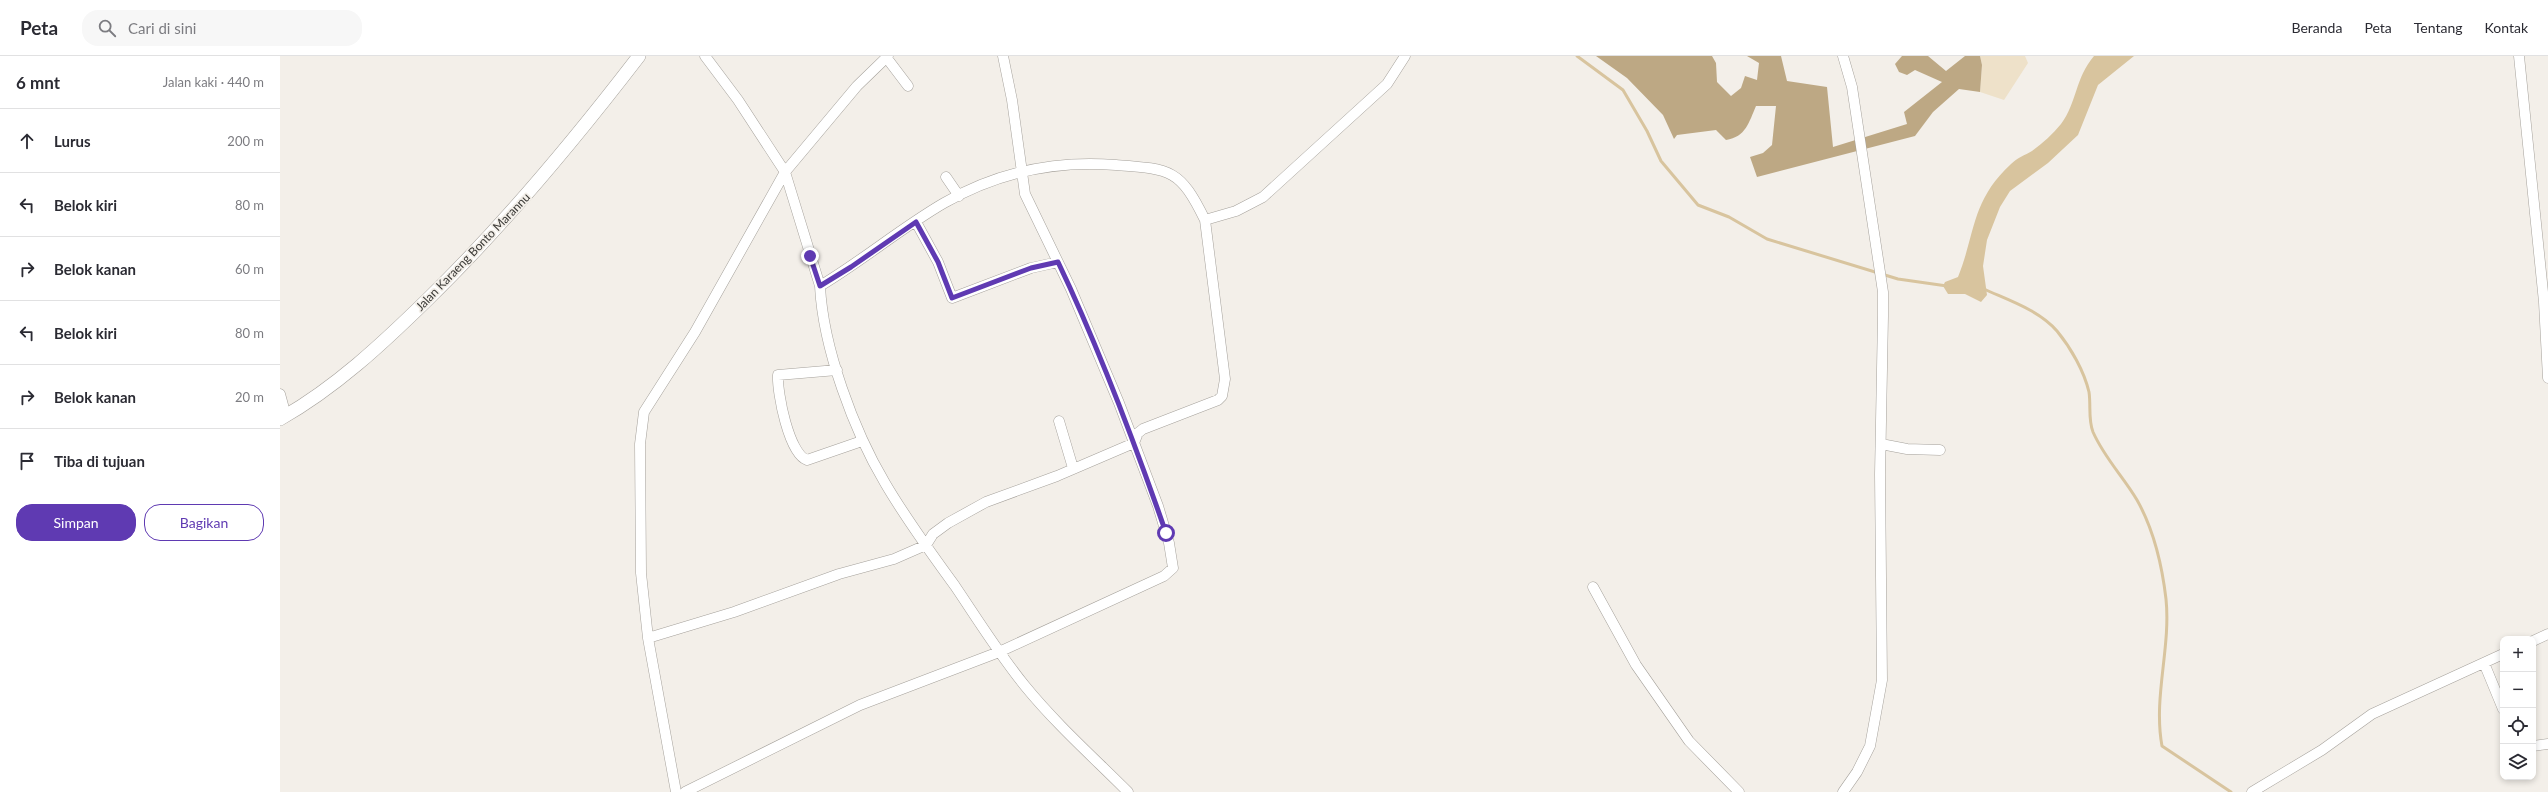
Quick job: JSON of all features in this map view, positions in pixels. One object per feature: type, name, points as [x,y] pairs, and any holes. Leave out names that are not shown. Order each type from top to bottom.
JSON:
[{"type":"main road","name":"Jalan Karaeng Bonto Marannu","points":[[283,418],[366,357],[466,262],[533,190],[639,56]]},
{"type":"street","points":[[705,56],[746,112],[785,172],[820,286],[821,302],[837,370],[862,441],[885,484],[999,652],[1058,723],[1128,792]]},
{"type":"street","points":[[685,792],[860,705],[999,652],[1164,576],[1173,568],[1169,543],[1158,506],[1134,443],[1058,262],[1025,194],[1012,95],[1003,56]]},
{"type":"street","points":[[1205,220],[1236,211],[1263,197],[1387,84],[1405,56]]},
{"type":"street","points":[[1843,56],[1852,87],[1883,292],[1881,444],[1882,680],[1870,746],[1858,772],[1843,792]]},
{"type":"street","points":[[2519,56],[2544,302],[2548,378]]},
{"type":"street","points":[[676,792],[648,638],[641,573],[639,525],[640,444],[644,412],[695,332],[785,172],[857,86],[887,57],[908,86]]},
{"type":"street","points":[[648,638],[734,612],[839,574],[894,559],[926,545],[939,530],[986,502],[1134,443],[1138,434],[1143,429],[1214,402],[1222,396],[1225,379],[1205,220],[1188,186],[1167,172],[1147,167],[1082,163],[1021,171],[959,196],[916,222],[851,267],[820,286]]},
{"type":"street","points":[[946,177],[959,196]]},
{"type":"street","points":[[916,222],[938,262],[952,298],[1031,268],[1058,262]]},
{"type":"street","points":[[837,370],[778,375],[782,412],[800,456],[807,460],[862,441]]},
{"type":"street","points":[[280,394],[283,418]]},
{"type":"street","points":[[1059,421],[1073,468]]},
{"type":"street","points":[[1881,444],[1907,449],[1940,450]]},
{"type":"street","points":[[1593,587],[1636,666],[1689,741],[1739,792]]},
{"type":"street","points":[[2536,640],[2548,634]]},
{"type":"street","points":[[2252,792],[2322,750],[2372,714],[2500,655]]},
{"type":"street","points":[[2484,663],[2503,708]]},
{"type":"street","points":[[2536,746],[2548,744]]},
{"type":"shaded area","points":[[1596,56],[1712,56],[1716,63],[1717,82],[1731,96],[1741,88],[1745,76],[1757,80],[1759,63],[1747,56],[1781,56],[1787,81],[1827,87],[1833,147],[1907,124],[1904,112],[1942,82],[1915,70],[1907,75],[1899,72],[1895,64],[1902,56],[1928,56],[1946,71],[1965,56],[1980,56],[1982,65],[1980,92],[1959,89],[1933,112],[1915,136],[1757,177],[1750,157],[1763,153],[1772,145],[1776,106],[1756,106],[1746,128],[1738,136],[1733,138],[1726,140],[1716,130],[1677,135],[1674,139],[1663,115],[1627,78]]},
{"type":"shaded area","points":[[1980,56],[2025,56],[2028,63],[2004,100],[1980,92],[1982,65]]},
{"type":"shaded area","points":[[2094,56],[2134,56],[2098,85],[2078,135],[2048,163],[2010,191],[2000,207],[1987,240],[1983,266],[1987,295],[1981,302],[1965,294],[1948,294],[1943,286],[1945,282],[1958,277],[1976,218],[1988,191],[2011,164],[2040,145],[2061,124],[2070,108],[2083,73]]},
{"type":"waterway","points":[[1577,56],[1623,90],[1647,131],[1661,161],[1698,205],[1729,217],[1767,239],[1898,279],[1947,286]]},
{"type":"waterway","points":[[1984,289],[2023,306],[2050,324],[2067,345],[2080,368],[2089,392],[2091,427],[2093,432],[2103,451],[2132,491],[2143,511],[2153,536],[2160,561],[2166,599],[2167,617],[2160,709],[2162,746],[2231,792]]},
{"type":"route","points":[[810,256],[820,286],[851,267],[916,222],[938,262],[952,298],[1031,268],[1058,262],[1071,289],[1119,403],[1158,506],[1162,524],[1166,533]]}]
